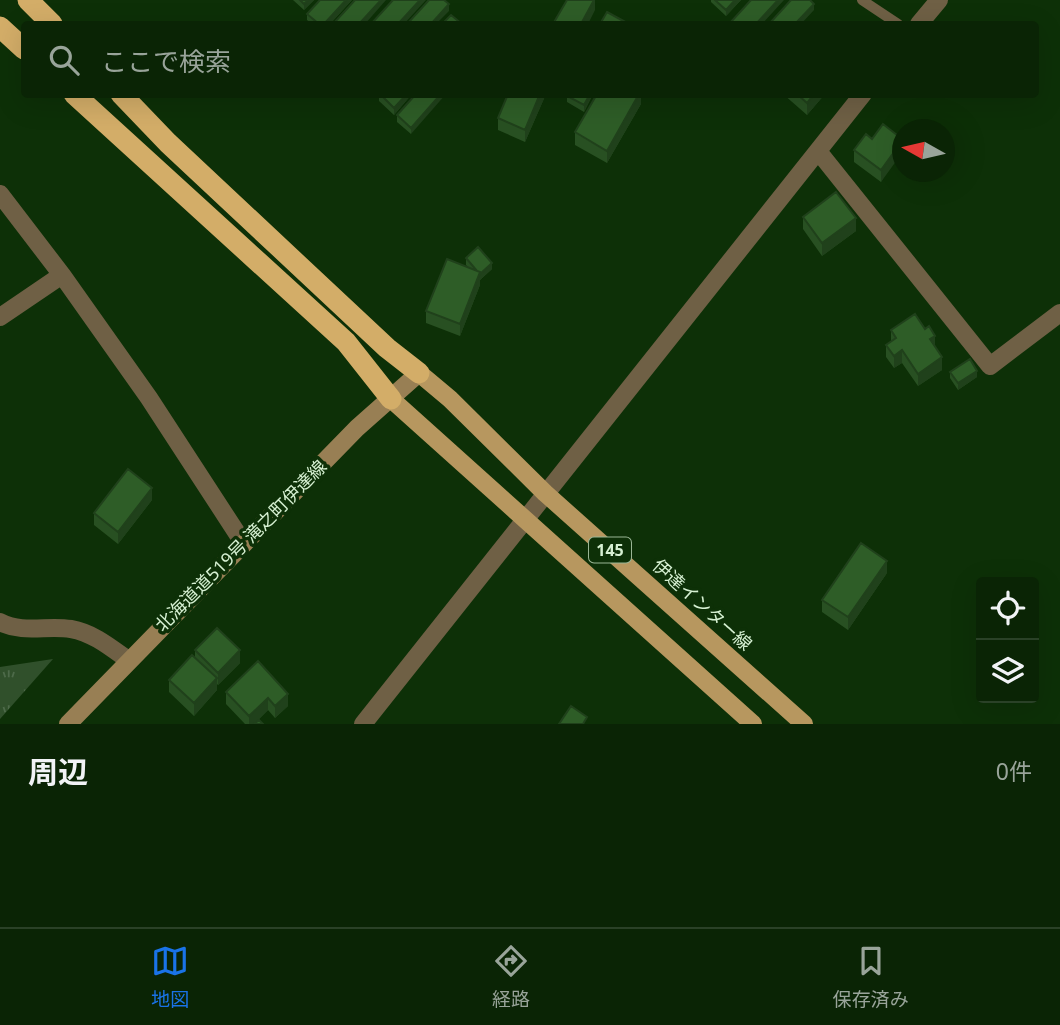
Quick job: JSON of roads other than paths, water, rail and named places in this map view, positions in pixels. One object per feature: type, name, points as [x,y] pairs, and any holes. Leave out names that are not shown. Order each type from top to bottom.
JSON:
[{"type":"highway","points":[[28,0],[49,21]]},
{"type":"highway","points":[[0,27],[21,46]]},
{"type":"highway","points":[[78,98],[346,342],[391,399]]},
{"type":"highway","points":[[125,98],[208,181],[387,348],[419,373]]},
{"type":"main road","name":"北海道道519号 滝之町伊達線","points":[[68,724],[358,428],[419,373]]},
{"type":"main road","name":"伊達インター線","points":[[419,373],[450,399],[545,493],[804,724]]},
{"type":"main road","name":"145","points":[[391,399],[753,724]]},
{"type":"street","points":[[922,21],[939,0]]},
{"type":"street","points":[[363,724],[860,98]]},
{"type":"street","points":[[818,151],[990,366],[1060,313]]},
{"type":"street","points":[[0,194],[149,398],[244,544]]},
{"type":"street","points":[[0,317],[61,275]]},
{"type":"street","points":[[0,622],[9,627],[69,629],[96,638],[128,660]]},
{"type":"lane","points":[[862,0],[894,21]]}]
